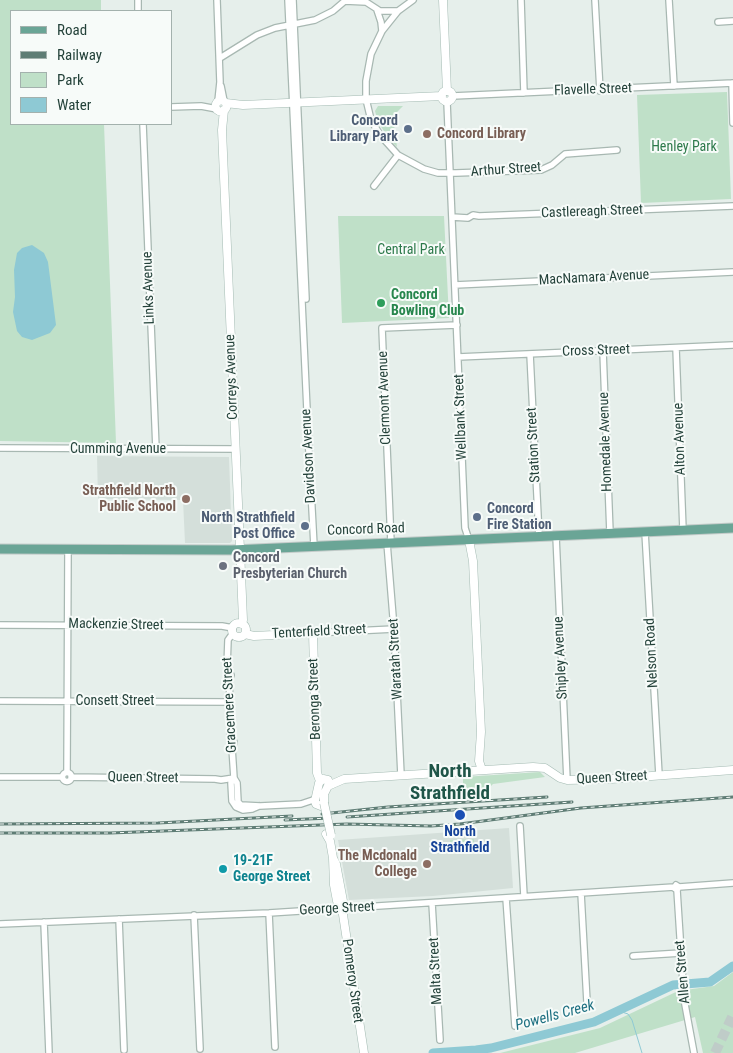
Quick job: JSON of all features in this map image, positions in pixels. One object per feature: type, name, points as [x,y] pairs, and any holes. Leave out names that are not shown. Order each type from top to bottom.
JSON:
[{"type":"main road","name":"Concord Road","points":[[0,549],[240,550],[733,528]]},
{"type":"street","name":"Correys Avenue","points":[[217,0],[242,624]]},
{"type":"street","name":"Davidson Avenue","points":[[288,0],[292,25]]},
{"type":"street","name":"Davidson Avenue","points":[[293,0],[292,25],[314,546]]},
{"type":"street","name":"Arthur Street","points":[[413,0],[398,11],[382,31],[373,48],[366,81],[366,99],[374,126],[398,155],[424,169],[438,173],[450,173],[542,170],[552,165],[565,154],[617,150]]},
{"type":"street","name":"Wellbank Street","points":[[443,0],[466,528],[473,562],[483,770]]},
{"type":"street","points":[[521,0],[524,93]]},
{"type":"street","points":[[595,0],[600,90]]},
{"type":"street","points":[[669,0],[674,86]]},
{"type":"street","points":[[220,58],[257,34],[275,28],[315,20],[346,1],[365,1],[377,10],[398,11]]},
{"type":"street","points":[[377,10],[382,31]]},
{"type":"street","points":[[718,22],[733,22]]},
{"type":"street","points":[[732,83],[733,123]]},
{"type":"street","name":"Flavelle Street","points":[[172,107],[732,83]]},
{"type":"street","name":"Links Avenue","points":[[142,125],[156,449]]},
{"type":"street","points":[[374,186],[398,155]]},
{"type":"street","name":"Castlereagh Street","points":[[452,217],[468,218],[473,215],[733,206]]},
{"type":"street","name":"MacNamara Avenue","points":[[455,285],[733,272]]},
{"type":"street","name":"Clermont Avenue","points":[[389,543],[382,328],[457,325]]},
{"type":"street","name":"Cross Street","points":[[458,357],[733,346]]},
{"type":"street","name":"Alton Avenue","points":[[676,348],[683,530]]},
{"type":"street","name":"Homedale Avenue","points":[[603,351],[610,533]]},
{"type":"street","name":"Station Street","points":[[530,354],[539,536]]},
{"type":"street","name":"Cumming Avenue","points":[[0,448],[235,449]]},
{"type":"street","name":"Nelson Road","points":[[645,532],[659,775]]},
{"type":"street","name":"Shipley Avenue","points":[[556,536],[567,780]]},
{"type":"street","name":"Waratah Street","points":[[389,543],[401,775]]},
{"type":"street","points":[[67,775],[68,550]]},
{"type":"street","name":"Mackenzie Street","points":[[0,624],[222,626],[233,630]]},
{"type":"street","points":[[237,624],[242,624],[245,627],[245,634],[240,637],[235,636],[233,630],[237,624]]},
{"type":"street","name":"Tenterfield Street","points":[[245,634],[254,636],[394,628]]},
{"type":"street","name":"Gracemere Street","points":[[233,630],[228,638],[226,667],[231,675],[230,736],[234,742],[232,748],[234,778]]},
{"type":"street","name":"Beronga Street","points":[[313,633],[317,765],[318,778],[324,781]]},
{"type":"street","name":"Consett Street","points":[[0,701],[230,702]]},
{"type":"street","name":"Wellbank Street","points":[[481,732],[479,761],[483,770]]},
{"type":"street","points":[[473,771],[479,761]]},
{"type":"street","name":"Queen Street","points":[[324,781],[337,777],[344,779],[541,767],[567,780],[733,770]]},
{"type":"street","name":"Queen Street","points":[[0,777],[67,775],[228,780],[234,778]]},
{"type":"street","points":[[234,778],[237,784],[237,800],[239,804],[260,806],[319,805],[324,794],[324,781]]},
{"type":"street","name":"Pomeroy Street","points":[[319,805],[336,864],[343,901],[342,908],[363,1052]]},
{"type":"street","points":[[520,826],[524,896]]},
{"type":"street","name":"George Street","points":[[0,924],[269,912],[733,884]]},
{"type":"street","name":"Allen Street","points":[[677,888],[683,988],[694,1053]]},
{"type":"street","points":[[581,893],[587,1002]]},
{"type":"street","points":[[506,898],[515,1026]]},
{"type":"street","name":"Malta Street","points":[[432,903],[440,1040]]},
{"type":"street","points":[[269,912],[275,1047]]},
{"type":"street","points":[[194,915],[200,1049]]},
{"type":"street","points":[[119,919],[124,1050]]},
{"type":"street","points":[[44,922],[49,1053]]},
{"type":"street","points":[[633,956],[681,953]]},
{"type":"shaded area","name":"Strathfield North Public School","points":[[97,456],[229,457],[232,541],[230,543],[185,543],[183,500],[98,499]]},
{"type":"shaded area","name":"The Mcdonald College","points":[[509,828],[513,888],[433,896],[349,900],[338,840]]},
{"type":"green space","points":[[0,0],[101,0],[101,10],[10,10],[10,125],[104,125],[116,443],[0,441]]},
{"type":"green space","name":"Henley Park","points":[[727,92],[731,199],[641,203],[637,95]]},
{"type":"green space","points":[[378,106],[403,106],[397,112],[399,114],[394,124],[397,147],[378,122],[375,111]]},
{"type":"green space","name":"Central Park","points":[[338,216],[444,216],[449,318],[342,323]]},
{"type":"green space","points":[[540,772],[545,777],[493,784],[477,799],[463,800],[463,777]]},
{"type":"green space","points":[[474,839],[474,851],[451,853],[450,840]]},
{"type":"green space","points":[[733,972],[733,1053],[703,1053],[695,1017],[575,1053],[500,1053],[600,1028],[678,991],[714,986]]},
{"type":"water","points":[[32,245],[44,253],[48,262],[56,325],[50,333],[32,340],[22,337],[17,331],[13,312],[15,297],[14,270],[17,253],[22,248]]},
{"type":"waterway","name":"Powells Creek","points":[[433,1053],[491,1048],[594,1022],[673,985],[710,982],[733,966]]},
{"type":"waterway","points":[[619,1011],[628,1014],[632,1020],[642,1053]]},
{"type":"tunnel","points":[[715,1053],[733,1015]]},
{"type":"railway","points":[[322,814],[388,807],[547,797]]},
{"type":"railway","points":[[0,833],[110,833],[347,824],[431,826],[581,808],[733,797]]},
{"type":"railway","points":[[347,817],[572,802]]},
{"type":"railway","points":[[0,824],[158,823],[292,816]]},
{"type":"railway","points":[[285,820],[330,818]]},
{"type":"place","name":"Concord Library Park","points":[[408,129]]},
{"type":"place","name":"Concord Library","points":[[427,134]]},
{"type":"place","name":"Concord Bowling Club","points":[[381,303]]},
{"type":"place","name":"Strathfield North Public School","points":[[186,499]]},
{"type":"place","name":"Concord Fire Station","points":[[477,517]]},
{"type":"place","name":"North Strathfield Post Office","points":[[305,526]]},
{"type":"place","name":"Concord Presbyterian Church","points":[[223,566]]},
{"type":"place","name":"North Strathfield","points":[[460,815]]},
{"type":"place","name":"The Mcdonald College","points":[[427,864]]},
{"type":"place","name":"19-21F George Street","points":[[223,869]]},
{"type":"district","name":"North Strathfield","points":[[450,783]]}]
